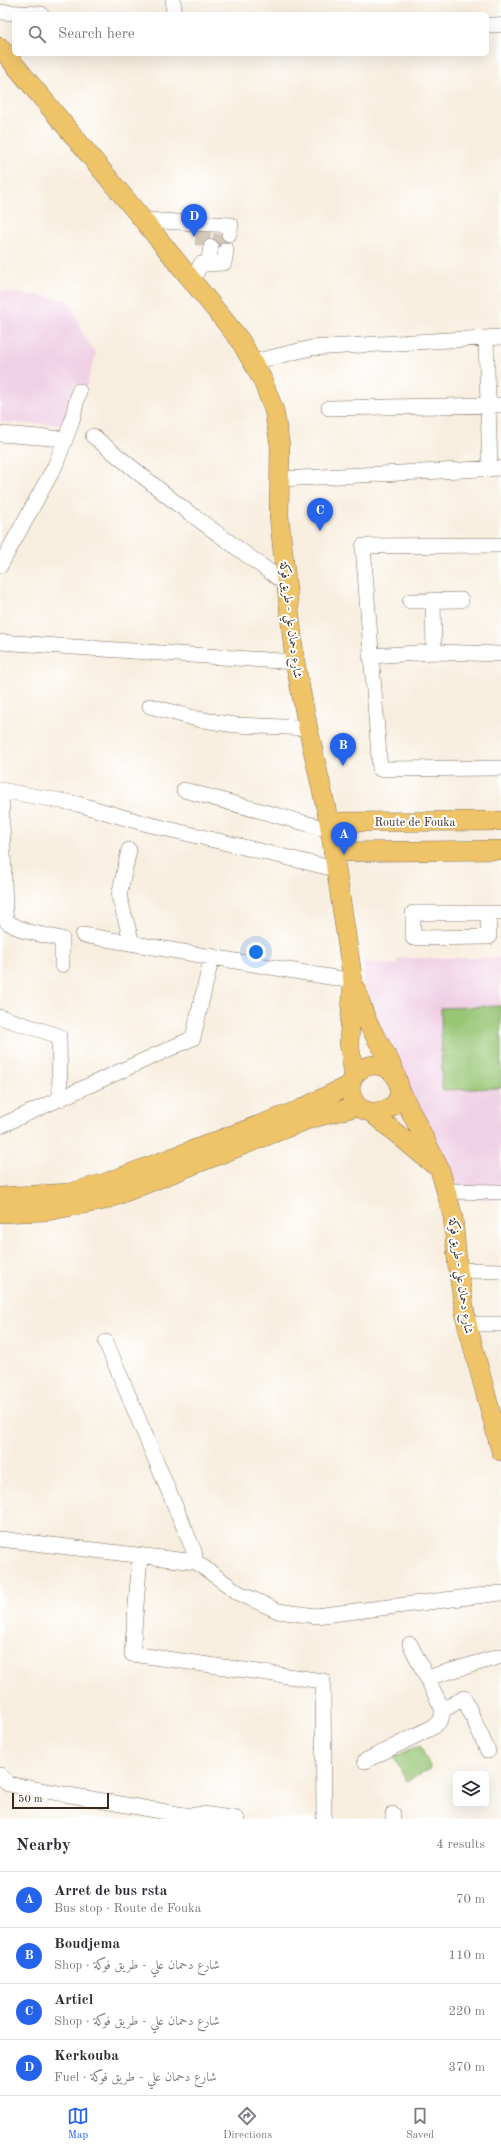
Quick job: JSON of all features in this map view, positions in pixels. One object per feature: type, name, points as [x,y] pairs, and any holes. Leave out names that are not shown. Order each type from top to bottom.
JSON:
[{"type":"main road","name":"شارع دحمان علي - طريق فوكة","points":[[0,47],[240,340],[262,379],[274,410],[280,446],[280,516],[295,662],[330,826],[353,981],[367,1021],[440,1170],[453,1217],[458,1270],[467,1324],[494,1406],[501,1451]]},
{"type":"main road","name":"Route de Fouka","points":[[330,826],[501,821]]},
{"type":"main road","points":[[334,860],[501,850]]},
{"type":"main road","name":"شارع دحمان علي - طريق فوكة","points":[[352,1080],[349,1042],[353,981]]},
{"type":"main road","points":[[0,1198],[70,1193],[105,1183],[300,1110],[352,1080],[367,1066],[375,1064],[383,1066],[398,1082],[394,1104],[381,1113],[365,1110],[309,1119],[105,1200],[47,1211],[0,1213]]},
{"type":"main road","points":[[352,1080],[350,1092],[365,1110],[440,1170]]},
{"type":"street","points":[[173,0],[174,12]]},
{"type":"street","points":[[0,12],[12,13]]},
{"type":"street","points":[[489,25],[501,25]]},
{"type":"street","points":[[143,220],[215,228]]},
{"type":"street","points":[[192,280],[200,264],[216,254]]},
{"type":"street","points":[[253,362],[311,348],[501,337]]},
{"type":"street","points":[[280,480],[495,469],[494,405],[486,338]]},
{"type":"street","points":[[0,566],[6,544],[54,466],[71,424],[79,391]]},
{"type":"street","points":[[329,408],[494,405]]},
{"type":"street","points":[[0,434],[65,439]]},
{"type":"street","points":[[93,436],[176,503],[286,583]]},
{"type":"street","points":[[501,545],[363,546],[370,656],[380,769],[501,768]]},
{"type":"street","points":[[433,600],[434,652]]},
{"type":"street","points":[[410,601],[461,600]]},
{"type":"street","points":[[0,642],[295,662]]},
{"type":"street","points":[[370,656],[434,652],[501,654]]},
{"type":"street","points":[[150,706],[197,719],[234,725],[308,728]]},
{"type":"street","points":[[62,965],[62,940],[25,931],[7,922],[5,913],[0,790],[78,804],[143,823],[334,860]]},
{"type":"street","points":[[184,790],[330,826]]},
{"type":"street","points":[[130,850],[119,896],[132,943]]},
{"type":"street","points":[[413,913],[495,913],[489,937],[413,938],[413,913]]},
{"type":"street","points":[[83,935],[353,981]]},
{"type":"street","points":[[0,1126],[60,1100],[193,1038],[212,956]]},
{"type":"street","points":[[0,1017],[59,1036],[60,1100]]},
{"type":"street","points":[[446,1191],[501,1192]]},
{"type":"street","points":[[458,1270],[501,1271]]},
{"type":"street","points":[[467,1324],[501,1324]]},
{"type":"street","points":[[106,1342],[194,1551],[196,1562]]},
{"type":"street","points":[[0,1539],[196,1562],[239,1593],[278,1611],[316,1616],[501,1593]]},
{"type":"street","points":[[140,1556],[132,1654],[323,1681],[324,1819]]},
{"type":"street","points":[[365,1761],[435,1726],[441,1719],[443,1710],[410,1644]]},
{"type":"street","points":[[427,1678],[501,1656]]},
{"type":"street","points":[[443,1710],[464,1698],[488,1751]]},
{"type":"street","points":[[0,1775],[8,1784],[189,1818],[203,1814],[237,1819]]},
{"type":"shaded area","points":[[0,291],[69,300],[84,336],[96,354],[86,387],[74,384],[64,425],[0,422]]},
{"type":"shaded area","points":[[399,958],[500,958],[501,1199],[453,1199],[416,1105],[375,1015],[364,986],[363,962],[396,965]]},
{"type":"green space","points":[[501,1006],[501,1088],[442,1090],[441,1008]]},
{"type":"green space","points":[[420,1745],[431,1769],[406,1781],[394,1757]]},
{"type":"tunnel","points":[[202,246],[204,229]]},
{"type":"tunnel","points":[[218,249],[221,232]]},
{"type":"place","name":"Kerkouba","points":[[194,237]]},
{"type":"place","name":"Articl","points":[[320,531]]},
{"type":"place","name":"Boudjema","points":[[343,766]]},
{"type":"place","name":"Arret de bus rsta","points":[[344,855]]}]
